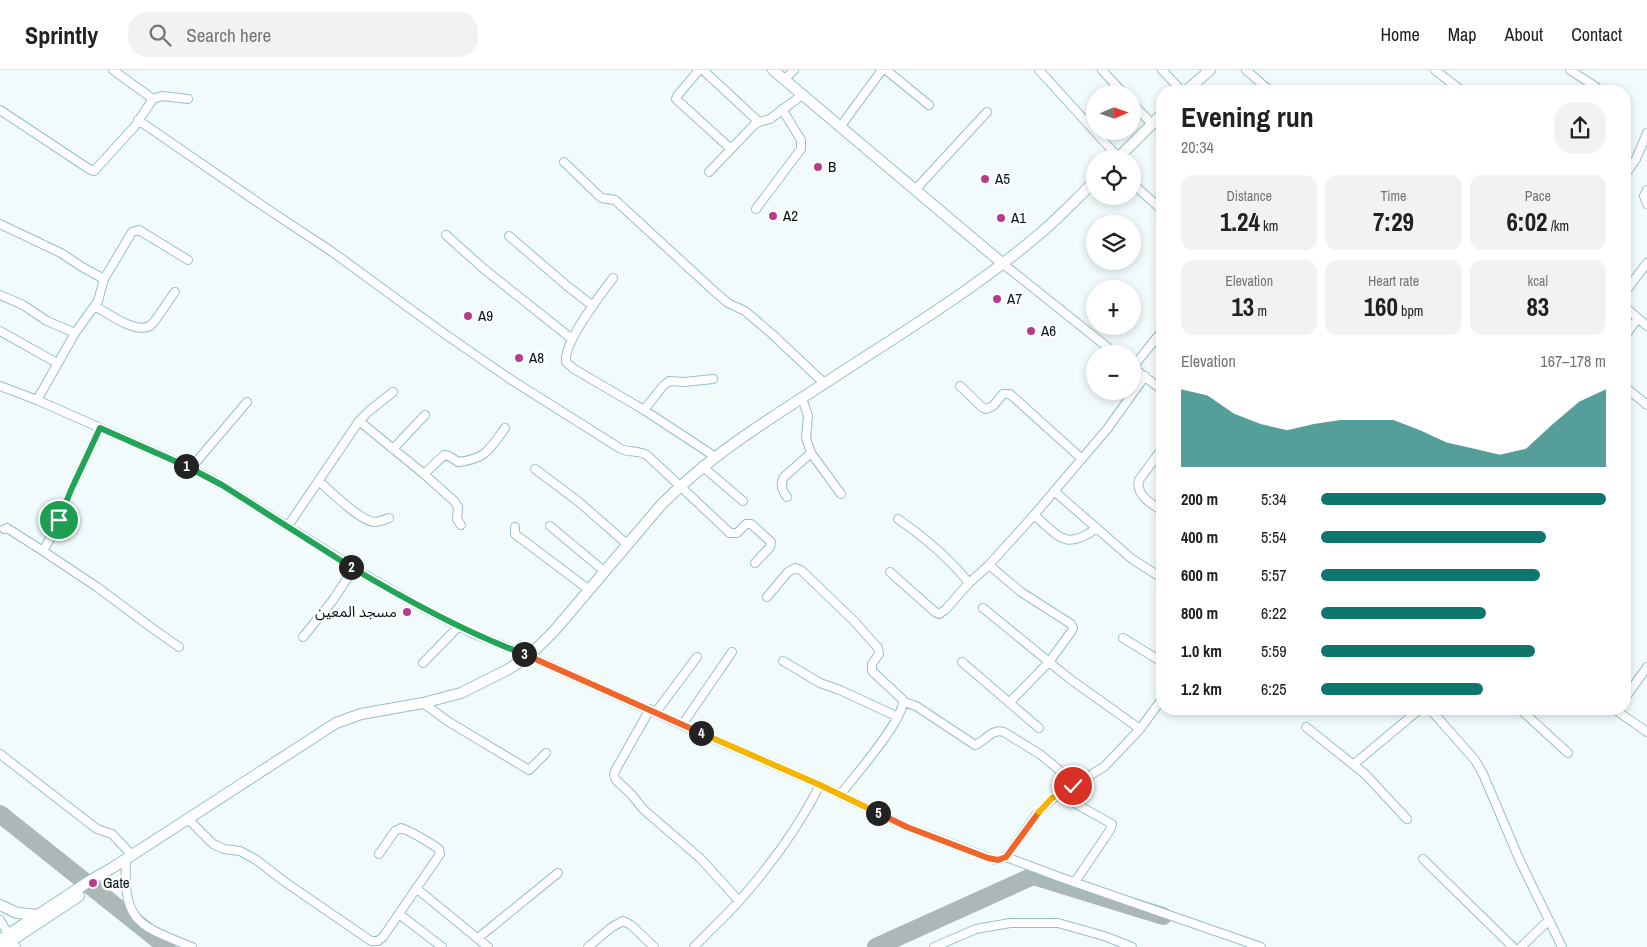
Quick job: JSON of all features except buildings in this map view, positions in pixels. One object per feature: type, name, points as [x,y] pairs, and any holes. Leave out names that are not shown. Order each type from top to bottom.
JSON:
[{"type":"street","points":[[113,70],[153,99]]},
{"type":"street","points":[[731,149],[676,99],[701,70],[759,122]]},
{"type":"street","points":[[773,70],[1002,263],[1105,345]]},
{"type":"street","points":[[784,80],[794,70]]},
{"type":"street","points":[[840,127],[882,70]]},
{"type":"street","points":[[886,70],[929,105]]},
{"type":"street","points":[[1039,70],[1110,150]]},
{"type":"street","points":[[1102,70],[1116,85]]},
{"type":"street","points":[[1162,70],[1178,85]]},
{"type":"street","points":[[1191,85],[1210,70]]},
{"type":"street","points":[[1246,70],[1263,85]]},
{"type":"street","points":[[1434,70],[1454,85]]},
{"type":"street","points":[[1570,70],[1593,85]]},
{"type":"street","points":[[709,172],[759,122],[770,119],[802,95]]},
{"type":"street","points":[[0,110],[88,170],[94,171],[135,126],[153,99],[162,96],[188,99]]},
{"type":"street","points":[[756,209],[801,149],[801,140],[782,110]]},
{"type":"street","points":[[915,190],[987,112]]},
{"type":"street","points":[[1141,112],[1152,124]]},
{"type":"street","points":[[138,120],[331,250],[442,332],[510,379],[621,449],[644,454],[680,485],[730,533],[737,533],[748,523],[770,541],[771,545],[755,563]]},
{"type":"street","points":[[1125,150],[1156,120]]},
{"type":"street","points":[[1631,166],[1647,133]]},
{"type":"street","points":[[564,162],[598,196],[615,200],[728,304],[745,311],[824,383]]},
{"type":"street","points":[[2,947],[38,916],[91,880],[336,723],[373,711],[423,703],[461,693],[507,670],[529,656],[554,630],[680,485],[702,466],[714,456],[944,305],[1002,263],[1053,222],[1086,190]]},
{"type":"street","points":[[1647,190],[1644,196],[1647,204]]},
{"type":"street","points":[[1141,191],[1156,205]]},
{"type":"street","points":[[0,224],[61,253],[104,279]]},
{"type":"street","points":[[37,400],[75,333],[101,296],[104,279],[135,230],[139,230],[188,260]]},
{"type":"street","points":[[446,235],[491,275],[572,340]]},
{"type":"street","points":[[509,236],[558,279],[593,306]]},
{"type":"street","points":[[1631,284],[1647,263]]},
{"type":"street","points":[[613,278],[572,340],[566,362],[569,366],[644,410],[714,456]]},
{"type":"street","points":[[95,306],[130,325],[137,328],[146,328],[152,324],[175,292]]},
{"type":"street","points":[[0,295],[75,333]]},
{"type":"street","points":[[1631,312],[1647,326]]},
{"type":"street","points":[[1631,328],[1638,318]]},
{"type":"street","points":[[0,331],[57,363]]},
{"type":"street","points":[[1141,357],[1156,338]]},
{"type":"street","points":[[1141,373],[1156,385]]},
{"type":"street","points":[[890,572],[925,605],[939,614],[989,565],[1034,515],[1108,428],[1145,376]]},
{"type":"street","points":[[644,410],[669,381],[684,382],[713,379]]},
{"type":"street","points":[[0,386],[37,400],[191,468],[222,485],[354,568],[458,626],[820,785],[907,827],[998,860],[1006,857],[1036,815],[1058,794],[1104,767],[1140,729],[1156,707]]},
{"type":"street","points":[[960,386],[986,409],[993,406],[1003,394],[1010,394],[1081,458]]},
{"type":"street","points":[[288,526],[365,414],[393,392]]},
{"type":"street","points":[[1631,392],[1647,405]]},
{"type":"street","points":[[802,398],[808,416],[806,438],[811,454],[841,494]]},
{"type":"street","points":[[191,468],[247,402]]},
{"type":"street","points":[[393,449],[425,415]]},
{"type":"street","points":[[359,422],[424,474],[457,505],[457,519],[461,526]]},
{"type":"street","points":[[43,551],[100,428]]},
{"type":"street","points":[[424,474],[444,455],[458,462],[482,456],[489,450],[505,428]]},
{"type":"street","points":[[787,497],[783,492],[782,480],[811,454]]},
{"type":"street","points":[[1156,457],[1139,480],[1138,485],[1141,494],[1156,506]]},
{"type":"street","points":[[702,466],[743,501]]},
{"type":"street","points":[[535,469],[579,502],[627,544]]},
{"type":"street","points":[[319,481],[344,504],[369,520],[377,522],[389,518]]},
{"type":"street","points":[[1054,491],[1132,558],[1156,574]]},
{"type":"street","points":[[1034,515],[1064,540],[1076,540],[1097,528]]},
{"type":"street","points":[[898,519],[946,557],[969,583]]},
{"type":"street","points":[[550,526],[604,571]]},
{"type":"street","points":[[515,527],[515,534],[588,589]]},
{"type":"street","points":[[4,529],[7,528],[97,587],[179,646]]},
{"type":"street","points":[[989,565],[1021,592],[1071,624],[1073,628],[1049,662],[1009,703]]},
{"type":"street","points":[[303,637],[333,600],[354,568]]},
{"type":"street","points":[[767,597],[788,572],[795,568],[801,570],[855,622],[878,648],[879,654],[872,664],[872,671],[899,695],[904,702],[916,706],[974,744],[995,731],[1004,732],[1041,755],[1076,784]]},
{"type":"street","points":[[983,608],[1070,680],[1140,729]]},
{"type":"street","points":[[423,663],[458,626]]},
{"type":"street","points":[[1123,638],[1156,658]]},
{"type":"street","points":[[682,725],[732,652]]},
{"type":"street","points":[[697,657],[653,711],[615,770],[614,775],[616,780],[644,810],[701,859],[740,901]]},
{"type":"street","points":[[783,661],[820,683],[840,690],[898,717]]},
{"type":"street","points":[[962,662],[1039,728]]},
{"type":"street","points":[[1631,690],[1647,667]]},
{"type":"street","points":[[840,795],[887,734],[898,717],[904,702]]},
{"type":"street","points":[[423,703],[449,722],[529,770],[546,752]]},
{"type":"street","points":[[1354,764],[1413,715]]},
{"type":"street","points":[[1436,715],[1464,746],[1479,767],[1520,861],[1562,947]]},
{"type":"street","points":[[1527,715],[1568,753]]},
{"type":"street","points":[[1624,715],[1647,732]]},
{"type":"street","points":[[1306,727],[1365,774],[1407,819]]},
{"type":"street","points":[[0,754],[98,829],[112,834],[129,857],[125,882],[129,905],[138,920],[156,933],[192,947]]},
{"type":"street","points":[[694,947],[740,901],[810,806],[820,785]]},
{"type":"street","points":[[1058,794],[1112,824],[1110,830],[1075,882]]},
{"type":"street","points":[[188,818],[213,844],[224,849],[240,851],[255,859],[371,941],[378,941],[383,937],[440,854],[439,849],[401,828],[395,831],[379,854]]},
{"type":"street","points":[[1006,857],[1261,947]]},
{"type":"street","points":[[1423,859],[1513,947]]},
{"type":"street","points":[[9,941],[80,895],[112,868]]},
{"type":"street","points":[[478,938],[558,873]]},
{"type":"street","points":[[416,888],[488,947]]},
{"type":"street","points":[[0,905],[17,912],[38,916]]},
{"type":"street","points":[[399,914],[442,947]]},
{"type":"street","points":[[0,920],[9,941]]},
{"type":"street","points":[[1520,947],[1549,920]]},
{"type":"street","points":[[588,947],[619,922],[623,921],[654,947]]},
{"type":"street","points":[[934,947],[976,929],[1010,923],[1058,923],[1104,936],[1132,947]]},
{"type":"taxiway","points":[[0,814],[167,947]]},
{"type":"taxiway","points":[[876,947],[1033,876],[1163,916]]},
{"type":"place","name":"B","points":[[818,167]]},
{"type":"place","name":"A5","points":[[985,179]]},
{"type":"place","name":"A2","points":[[773,216]]},
{"type":"place","name":"A1","points":[[1001,218]]},
{"type":"place","name":"A7","points":[[997,299]]},
{"type":"place","name":"A9","points":[[468,316]]},
{"type":"place","name":"A6","points":[[1031,331]]},
{"type":"place","name":"A8","points":[[519,358]]},
{"type":"place","name":"مسجد المعين","points":[[407,612]]},
{"type":"place","name":"Gate","points":[[93,883]]},
{"type":"route","points":[[59,520],[100,428],[157,452],[222,485],[354,568],[474,634],[529,656],[751,754],[907,827],[988,858],[1001,860],[1006,857],[1046,804],[1052,798],[1073,786]]}]
